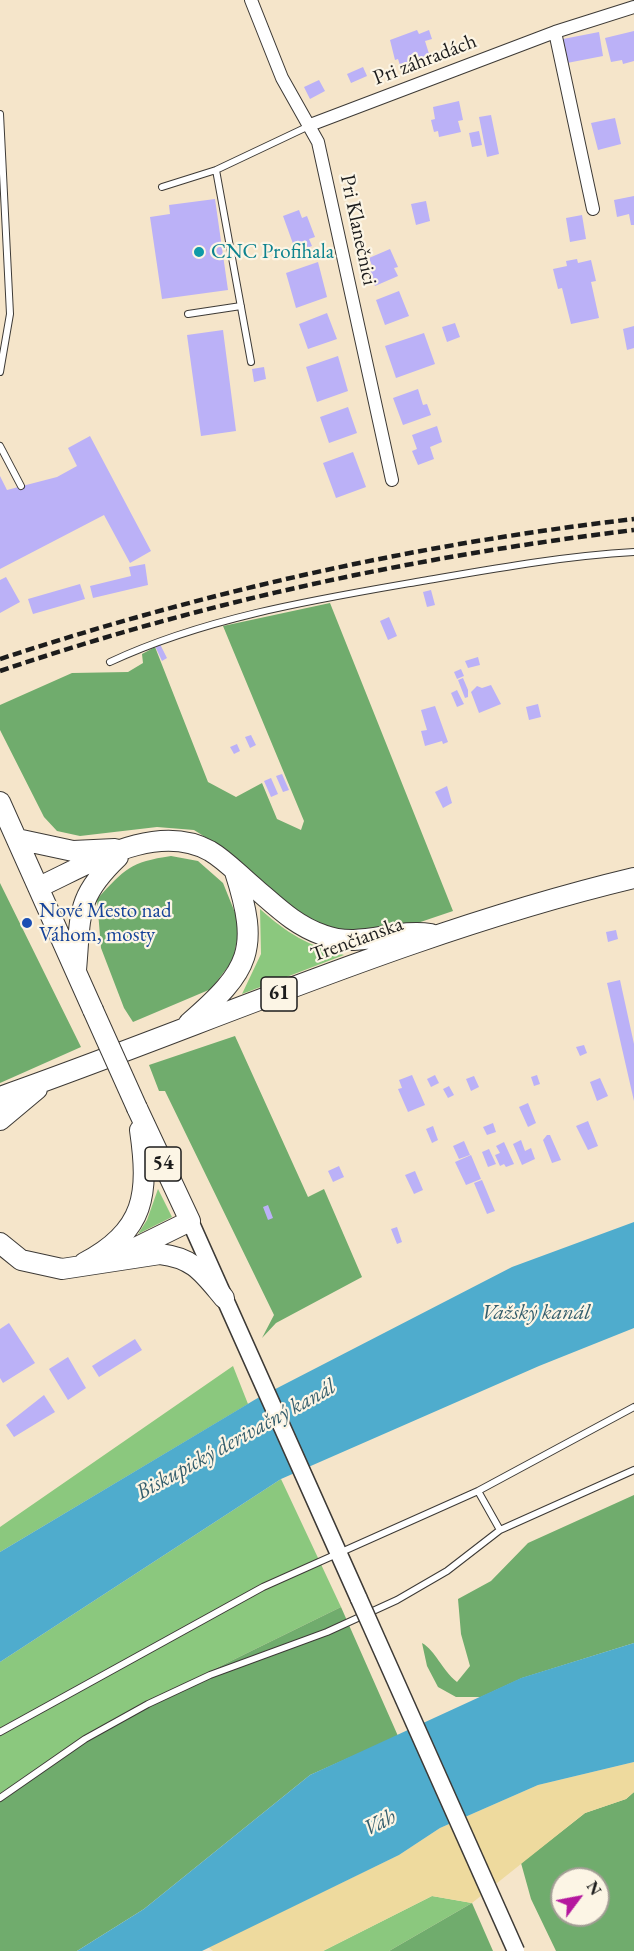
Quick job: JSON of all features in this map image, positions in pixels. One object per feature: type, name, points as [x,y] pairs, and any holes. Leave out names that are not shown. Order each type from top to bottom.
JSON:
[{"type":"main road","name":"54","points":[[0,802],[190,1221]]},
{"type":"main road","points":[[17,839],[73,851],[127,849]]},
{"type":"main road","points":[[39,887],[127,849],[152,841],[190,843],[213,853],[298,924],[330,938],[353,942],[410,932],[439,935]]},
{"type":"main road","points":[[76,971],[81,907],[87,892],[102,873],[127,849]]},
{"type":"main road","points":[[179,1031],[218,998],[243,960],[249,926],[235,872]]},
{"type":"main road","name":"Trenčianska","points":[[0,1097],[439,935],[540,903],[634,879]]},
{"type":"main road","points":[[0,1120],[50,1079]]},
{"type":"main road","points":[[73,1268],[99,1255],[114,1242],[140,1209],[146,1170],[137,1108]]},
{"type":"main road","points":[[105,1263],[190,1221],[516,1951]]},
{"type":"main road","points":[[0,1243],[21,1260],[50,1267],[73,1268],[160,1254],[176,1256],[194,1263],[224,1298]]},
{"type":"street","name":"Pri Klanečnici","points":[[251,0],[282,78],[318,142],[392,480]]},
{"type":"street","name":"Pri záhradách","points":[[310,125],[555,32],[634,7]]},
{"type":"street","points":[[555,32],[593,209]]},
{"type":"lane","points":[[0,114],[10,314],[0,372]]},
{"type":"lane","points":[[162,187],[216,170],[310,125]]},
{"type":"lane","points":[[216,170],[251,362]]},
{"type":"lane","points":[[188,314],[240,306]]},
{"type":"lane","points":[[0,446],[21,486]]},
{"type":"lane","points":[[110,662],[149,643],[214,625],[356,592],[494,569],[634,552]]},
{"type":"lane","points":[[0,1732],[263,1587],[478,1491],[634,1407]]},
{"type":"lane","points":[[0,1798],[85,1739],[148,1704],[210,1675],[327,1632],[397,1600],[447,1571],[500,1530],[634,1470]]},
{"type":"lane","points":[[478,1491],[500,1530]]},
{"type":"green space","points":[[330,603],[453,911],[388,933],[316,929],[224,849],[194,830],[157,827],[80,836],[57,831],[44,817],[0,730],[0,705],[72,673],[128,672],[143,663],[142,654],[155,647],[208,782],[236,797],[262,783],[277,819],[301,830],[304,821],[223,626]]},
{"type":"green space","points":[[171,856],[198,861],[223,883],[240,925],[233,960],[211,989],[133,1022],[124,1008],[101,948],[97,899],[129,868],[146,861]]},
{"type":"green space","points":[[0,883],[81,1047],[0,1083]]},
{"type":"green space","points":[[260,909],[299,938],[344,955],[242,994],[261,954]]},
{"type":"green space","points":[[235,1036],[308,1197],[324,1189],[362,1277],[276,1323],[262,1338],[274,1315],[165,1091],[159,1091],[149,1065]]},
{"type":"green space","points":[[158,1189],[172,1217],[138,1234],[147,1220]]},
{"type":"green space","points":[[233,1366],[248,1404],[0,1552],[0,1527]]},
{"type":"green space","points":[[281,1479],[341,1607],[141,1705],[0,1800],[0,1662]]},
{"type":"green space","points":[[634,1495],[634,1643],[522,1678],[481,1697],[456,1697],[438,1687],[427,1666],[422,1643],[457,1682],[470,1666],[461,1634],[458,1599],[491,1581],[528,1543]]},
{"type":"green space","points":[[341,1607],[398,1736],[310,1775],[144,1909],[77,1951],[0,1951],[0,1800],[51,1761],[141,1705]]},
{"type":"green space","points":[[634,1792],[634,1951],[556,1951],[531,1899],[521,1863],[585,1813],[626,1799]]},
{"type":"green space","points":[[432,1896],[472,1903],[389,1951],[323,1951]]},
{"type":"green space","points":[[472,1903],[493,1951],[389,1951]]},
{"type":"sand","points":[[634,1762],[634,1792],[626,1799],[585,1813],[472,1903],[432,1896],[323,1951],[213,1951],[208,1947],[399,1855],[440,1828],[538,1785]]},
{"type":"water","name":"Važský kanál","points":[[634,1222],[634,1328],[539,1366],[281,1479],[0,1662],[0,1552],[256,1399],[512,1267]]},
{"type":"water","name":"Váh","points":[[634,1643],[634,1762],[538,1785],[440,1828],[399,1855],[202,1951],[77,1951],[144,1909],[310,1775],[521,1678]]},
{"type":"building","points":[[417,30],[419,34],[429,30],[432,39],[425,41],[430,57],[401,68],[398,59],[395,60],[390,40]]},
{"type":"building","points":[[634,31],[634,61],[623,64],[622,60],[611,62],[605,38]]},
{"type":"building","points":[[599,32],[603,56],[567,63],[563,39]]},
{"type":"building","points":[[363,67],[367,76],[351,83],[347,74]]},
{"type":"building","points":[[319,80],[325,91],[310,99],[304,87]]},
{"type":"building","points":[[459,101],[463,120],[458,121],[461,132],[439,137],[438,131],[434,132],[431,120],[435,119],[433,107]]},
{"type":"building","points":[[491,115],[499,154],[487,157],[479,117]]},
{"type":"building","points":[[615,118],[621,144],[598,150],[591,123]]},
{"type":"building","points":[[479,131],[482,145],[472,147],[469,133]]},
{"type":"building","points":[[634,196],[634,225],[631,225],[629,214],[617,217],[614,200]]},
{"type":"building","name":"CNC Profihala","points":[[215,199],[228,290],[162,299],[150,217],[170,214],[169,205]]},
{"type":"building","points":[[426,201],[430,221],[416,225],[411,204]]},
{"type":"building","points":[[299,210],[302,218],[307,216],[315,237],[309,239],[312,246],[296,252],[283,216]]},
{"type":"building","points":[[582,215],[586,239],[570,242],[566,218]]},
{"type":"building","points":[[390,249],[398,267],[394,268],[398,276],[375,286],[369,270],[373,268],[369,258]]},
{"type":"building","points":[[577,259],[578,263],[591,260],[596,281],[591,282],[599,318],[571,324],[562,288],[558,289],[553,269],[567,266],[566,261]]},
{"type":"building","points":[[318,262],[327,297],[296,308],[286,273]]},
{"type":"building","points":[[399,291],[409,316],[385,325],[376,300]]},
{"type":"building","points":[[327,313],[337,339],[308,349],[299,324]]},
{"type":"building","points":[[455,323],[460,337],[447,342],[442,327]]},
{"type":"building","points":[[634,326],[634,348],[627,350],[623,329]]},
{"type":"building","points":[[223,330],[236,431],[201,436],[187,335]]},
{"type":"building","points":[[424,333],[435,364],[396,378],[385,346]]},
{"type":"building","points":[[338,356],[348,391],[317,402],[306,367]]},
{"type":"building","points":[[264,367],[266,379],[254,382],[252,369]]},
{"type":"building","points":[[418,389],[423,405],[427,404],[431,415],[403,425],[393,398]]},
{"type":"building","points":[[348,407],[357,433],[329,443],[320,417]]},
{"type":"building","points":[[437,426],[442,442],[430,447],[434,459],[418,465],[412,451],[417,449],[412,435]]},
{"type":"building","points":[[90,436],[151,551],[130,563],[104,515],[0,569],[0,476],[7,490],[57,477],[77,466],[68,448]]},
{"type":"building","points":[[353,452],[366,487],[336,498],[323,463]]},
{"type":"building","points":[[145,564],[148,585],[93,598],[90,586],[131,576],[129,567]]},
{"type":"building","points":[[6,577],[20,602],[0,613],[0,580]]},
{"type":"building","points":[[80,584],[85,599],[33,614],[28,599]]},
{"type":"building","points":[[431,590],[435,605],[427,607],[423,592]]},
{"type":"building","points":[[389,617],[397,636],[388,640],[380,621]]},
{"type":"building","points":[[160,644],[167,658],[162,661],[155,646]]},
{"type":"building","points":[[478,657],[480,665],[468,668],[465,661]]},
{"type":"building","points":[[461,669],[464,676],[457,679],[454,672]]},
{"type":"building","points":[[463,678],[468,690],[468,697],[465,698],[458,680]]},
{"type":"building","points":[[491,685],[501,704],[479,713],[471,692],[477,686],[482,688]]},
{"type":"building","points":[[457,690],[464,704],[457,707],[451,693]]},
{"type":"building","points":[[538,704],[541,717],[529,720],[526,707]]},
{"type":"building","points":[[435,706],[448,742],[443,744],[442,741],[425,746],[421,731],[427,730],[421,710]]},
{"type":"building","points":[[251,735],[256,745],[250,748],[245,737]]},
{"type":"building","points":[[237,744],[240,751],[234,754],[230,747]]},
{"type":"building","points":[[282,774],[289,790],[283,792],[276,776]]},
{"type":"building","points":[[271,778],[278,794],[271,797],[264,781]]},
{"type":"building","points":[[447,786],[452,803],[443,808],[435,792]]},
{"type":"building","points":[[616,930],[618,939],[608,942],[606,932]]},
{"type":"building","points":[[620,980],[634,1044],[634,1101],[607,983]]},
{"type":"building","points":[[584,1045],[587,1053],[580,1056],[576,1047]]},
{"type":"building","points":[[412,1075],[425,1105],[408,1112],[398,1089],[402,1088],[399,1080]]},
{"type":"building","points":[[435,1075],[439,1083],[431,1087],[427,1079]]},
{"type":"building","points":[[537,1075],[540,1084],[534,1086],[531,1077]]},
{"type":"building","points":[[474,1076],[479,1087],[471,1091],[466,1079]]},
{"type":"building","points":[[600,1078],[608,1096],[597,1101],[590,1082]]},
{"type":"building","points":[[449,1086],[454,1095],[448,1098],[443,1089]]},
{"type":"building","points":[[528,1103],[536,1123],[528,1127],[519,1107]]},
{"type":"building","points":[[588,1121],[598,1146],[588,1150],[576,1126]]},
{"type":"building","points":[[493,1123],[496,1132],[487,1135],[483,1127]]},
{"type":"building","points":[[433,1126],[438,1140],[432,1143],[426,1129]]},
{"type":"building","points":[[550,1135],[561,1160],[552,1163],[543,1140]]},
{"type":"building","points":[[521,1140],[525,1151],[531,1148],[535,1159],[522,1165],[513,1144]]},
{"type":"building","points":[[464,1141],[470,1155],[459,1159],[453,1146]]},
{"type":"building","points":[[504,1142],[514,1164],[506,1167],[504,1164],[500,1166],[495,1155],[500,1153],[496,1146]]},
{"type":"building","points":[[489,1149],[496,1164],[488,1167],[482,1152]]},
{"type":"building","points":[[471,1155],[481,1179],[466,1185],[455,1162]]},
{"type":"building","points":[[339,1166],[344,1177],[333,1182],[328,1171]]},
{"type":"building","points":[[415,1171],[423,1190],[414,1194],[405,1175]]},
{"type":"building","points":[[482,1180],[495,1211],[487,1214],[474,1183]]},
{"type":"building","points":[[268,1205],[273,1218],[268,1220],[263,1207]]},
{"type":"building","points":[[397,1227],[402,1242],[397,1244],[391,1229]]},
{"type":"building","points":[[9,1323],[35,1363],[3,1383],[0,1378],[0,1329]]},
{"type":"building","points":[[135,1339],[142,1350],[99,1377],[92,1366]]},
{"type":"building","points":[[68,1357],[86,1388],[68,1400],[49,1369]]},
{"type":"building","points":[[44,1395],[55,1412],[14,1437],[6,1425]]},
{"type":"railway","points":[[0,659],[156,612],[313,573],[472,542],[634,519]]},
{"type":"railway","points":[[0,671],[156,623],[313,584],[473,553],[634,530]]},
{"type":"place","name":"CNC Profihala","points":[[199,252]]},
{"type":"place","name":"Nové Mesto nad Váhom, mosty","points":[[27,923]]},
{"type":"water label","name":"Biskupický derivačný kanál","points":[[236,1440]]}]
